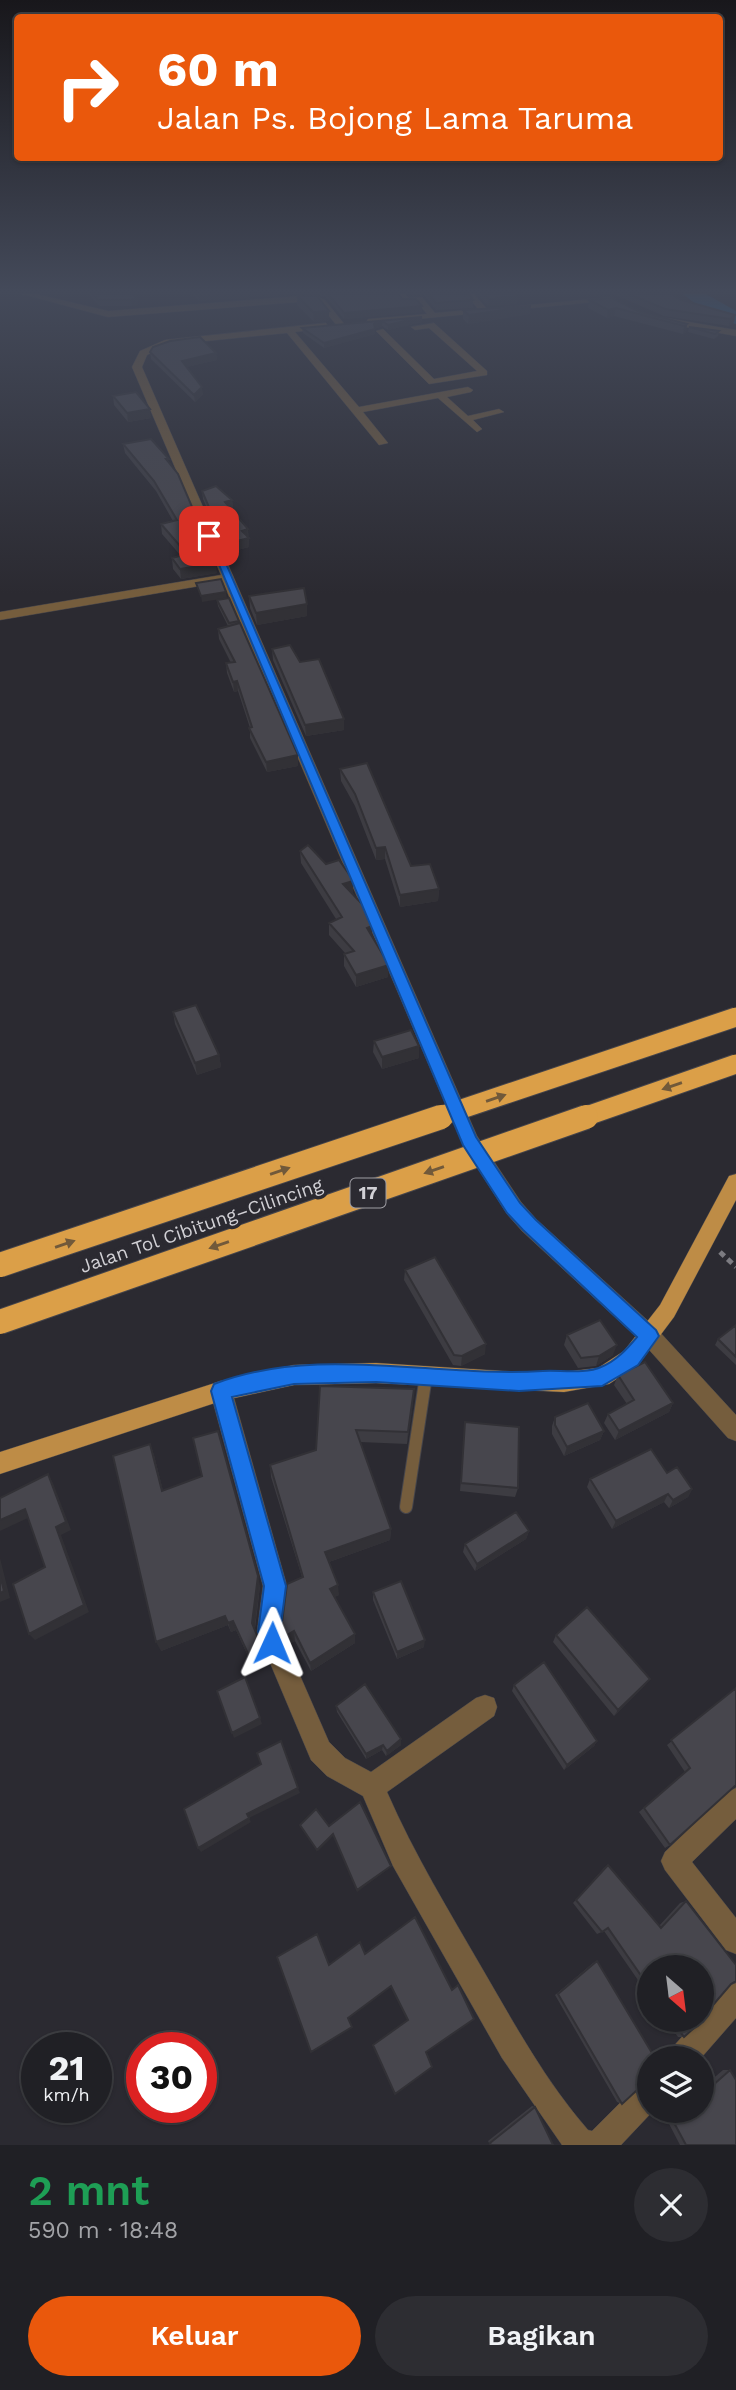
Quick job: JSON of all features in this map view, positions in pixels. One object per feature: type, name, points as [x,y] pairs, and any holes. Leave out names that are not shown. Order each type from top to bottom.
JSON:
[{"type":"highway","name":"Jalan Tol Cibitung–Cilincing","points":[[0,1265],[736,1017]]},
{"type":"highway","name":"Jalan Tol Cibitung–Cilincing","points":[[0,1322],[736,1064]]},
{"type":"main road","points":[[0,1463],[220,1391],[294,1375],[376,1373],[519,1382],[602,1377],[631,1358],[650,1336],[667,1311],[734,1191]]},
{"type":"street","points":[[148,394],[226,578],[266,662],[469,1140],[514,1208],[529,1225],[650,1336],[736,1432]]},
{"type":"street","points":[[341,394],[383,443]]},
{"type":"street","points":[[355,411],[450,394]]},
{"type":"street","points":[[441,396],[477,429]]},
{"type":"street","points":[[466,419],[499,412]]},
{"type":"street","points":[[0,616],[226,578]]},
{"type":"street","points":[[220,1391],[275,1586],[269,1632],[272,1643],[320,1751],[336,1767],[372,1787],[402,1857],[512,2048],[560,2120],[580,2143],[589,2145]]},
{"type":"street","points":[[372,1787],[485,1707]]},
{"type":"street","points":[[736,1801],[674,1861],[736,1940]]},
{"type":"street","points":[[693,2046],[736,1997]]},
{"type":"street","points":[[596,2145],[603,2143],[637,2107]]},
{"type":"lane","points":[[406,1507],[426,1376]]},
{"type":"building","points":[[138,394],[150,409],[127,413],[113,396]]},
{"type":"building","points":[[151,439],[178,474],[216,563],[180,569],[172,558],[187,554],[161,524],[177,520],[154,481],[123,444]]},
{"type":"building","points":[[216,486],[232,500],[225,502],[248,529],[242,531],[249,538],[225,544],[202,491]]},
{"type":"building","points":[[221,579],[226,592],[201,596],[196,583]]},
{"type":"building","points":[[304,588],[307,604],[256,613],[249,596]]},
{"type":"building","points":[[229,598],[239,621],[229,623],[217,600]]},
{"type":"building","points":[[240,623],[298,755],[266,762],[249,728],[252,727],[237,681],[233,682],[226,663],[235,662],[218,629]]},
{"type":"building","points":[[290,645],[300,662],[319,659],[344,719],[305,725],[272,649]]},
{"type":"building","points":[[367,763],[411,866],[430,864],[439,889],[400,895],[385,847],[376,848],[355,794],[340,769]]},
{"type":"building","points":[[308,845],[326,864],[339,860],[351,877],[353,881],[343,884],[363,905],[372,926],[367,928],[389,965],[356,975],[344,954],[354,951],[329,923],[342,917],[300,851]]},
{"type":"building","points":[[196,1005],[219,1055],[195,1063],[173,1012]]},
{"type":"building","points":[[411,1030],[419,1046],[382,1057],[374,1041]]},
{"type":"building","points":[[435,1257],[486,1344],[462,1356],[454,1355],[405,1270]]},
{"type":"building","points":[[600,1320],[617,1345],[599,1356],[581,1358],[567,1335]]},
{"type":"building","points":[[736,1325],[736,1357],[718,1339]]},
{"type":"building","points":[[645,1362],[673,1403],[619,1431],[608,1414],[634,1400],[618,1375]]},
{"type":"building","points":[[320,1386],[414,1389],[408,1432],[356,1430],[391,1529],[325,1552],[338,1585],[330,1589],[355,1634],[310,1663],[294,1631],[287,1635],[282,1622],[287,1584],[303,1577],[270,1465],[316,1450]]},
{"type":"building","points":[[588,1403],[604,1431],[567,1447],[555,1425],[555,1417]]},
{"type":"building","points":[[465,1422],[519,1427],[518,1488],[461,1483]]},
{"type":"building","points":[[218,1431],[258,1576],[252,1623],[263,1650],[250,1658],[233,1621],[228,1623],[225,1616],[156,1642],[113,1456],[150,1444],[162,1491],[202,1476],[193,1438]]},
{"type":"building","points":[[651,1449],[667,1473],[677,1467],[692,1489],[673,1500],[668,1494],[616,1521],[590,1479]]},
{"type":"building","points":[[48,1474],[66,1522],[56,1527],[84,1605],[29,1634],[13,1584],[45,1567],[25,1509],[0,1520],[0,1498]]},
{"type":"building","points":[[516,1512],[529,1531],[477,1564],[465,1544]]},
{"type":"building","points":[[0,1575],[4,1591],[0,1593]]},
{"type":"building","points":[[401,1581],[425,1640],[397,1652],[373,1592]]},
{"type":"building","points":[[587,1607],[650,1679],[618,1710],[556,1635]]},
{"type":"building","points":[[544,1662],[597,1741],[567,1765],[514,1685]]},
{"type":"building","points":[[245,1677],[260,1718],[232,1733],[217,1691]]},
{"type":"building","points":[[365,1684],[401,1739],[387,1751],[383,1745],[366,1754],[336,1706]]},
{"type":"building","points":[[736,1688],[736,1785],[670,1845],[644,1808],[690,1768],[671,1740]]},
{"type":"building","points":[[281,1741],[298,1788],[247,1814],[249,1818],[198,1848],[184,1809],[261,1764],[257,1753]]},
{"type":"building","points":[[360,1802],[391,1866],[357,1890],[333,1834],[317,1850],[300,1825],[316,1809],[329,1826]]},
{"type":"building","points":[[608,1865],[661,1928],[686,1901],[736,1965],[736,1981],[714,2004],[714,1955],[637,1955],[637,1970],[608,1928],[602,1932],[576,1900]]},
{"type":"building","points":[[415,1917],[452,1990],[458,1985],[474,2019],[426,2052],[432,2067],[395,2094],[373,2045],[408,2020],[391,1986],[348,2018],[352,2027],[311,2052],[277,1957],[317,1934],[329,1965],[360,1942],[365,1954]]},
{"type":"building","points":[[597,1961],[637,2032],[648,2046],[637,2046],[637,2090],[622,2104],[558,1994]]},
{"type":"building","points":[[730,2070],[736,2080],[736,2145],[686,2145],[674,2123],[714,2123],[714,2084]]},
{"type":"building","points":[[535,2107],[553,2145],[491,2145],[490,2143]]},
{"type":"route","points":[[209,536],[372,908],[469,1140],[514,1208],[529,1225],[585,1279],[624,1309],[650,1336],[631,1358],[602,1377],[564,1382],[519,1382],[376,1373],[294,1375],[220,1391],[275,1586],[276,1596],[269,1632],[272,1643]]}]
